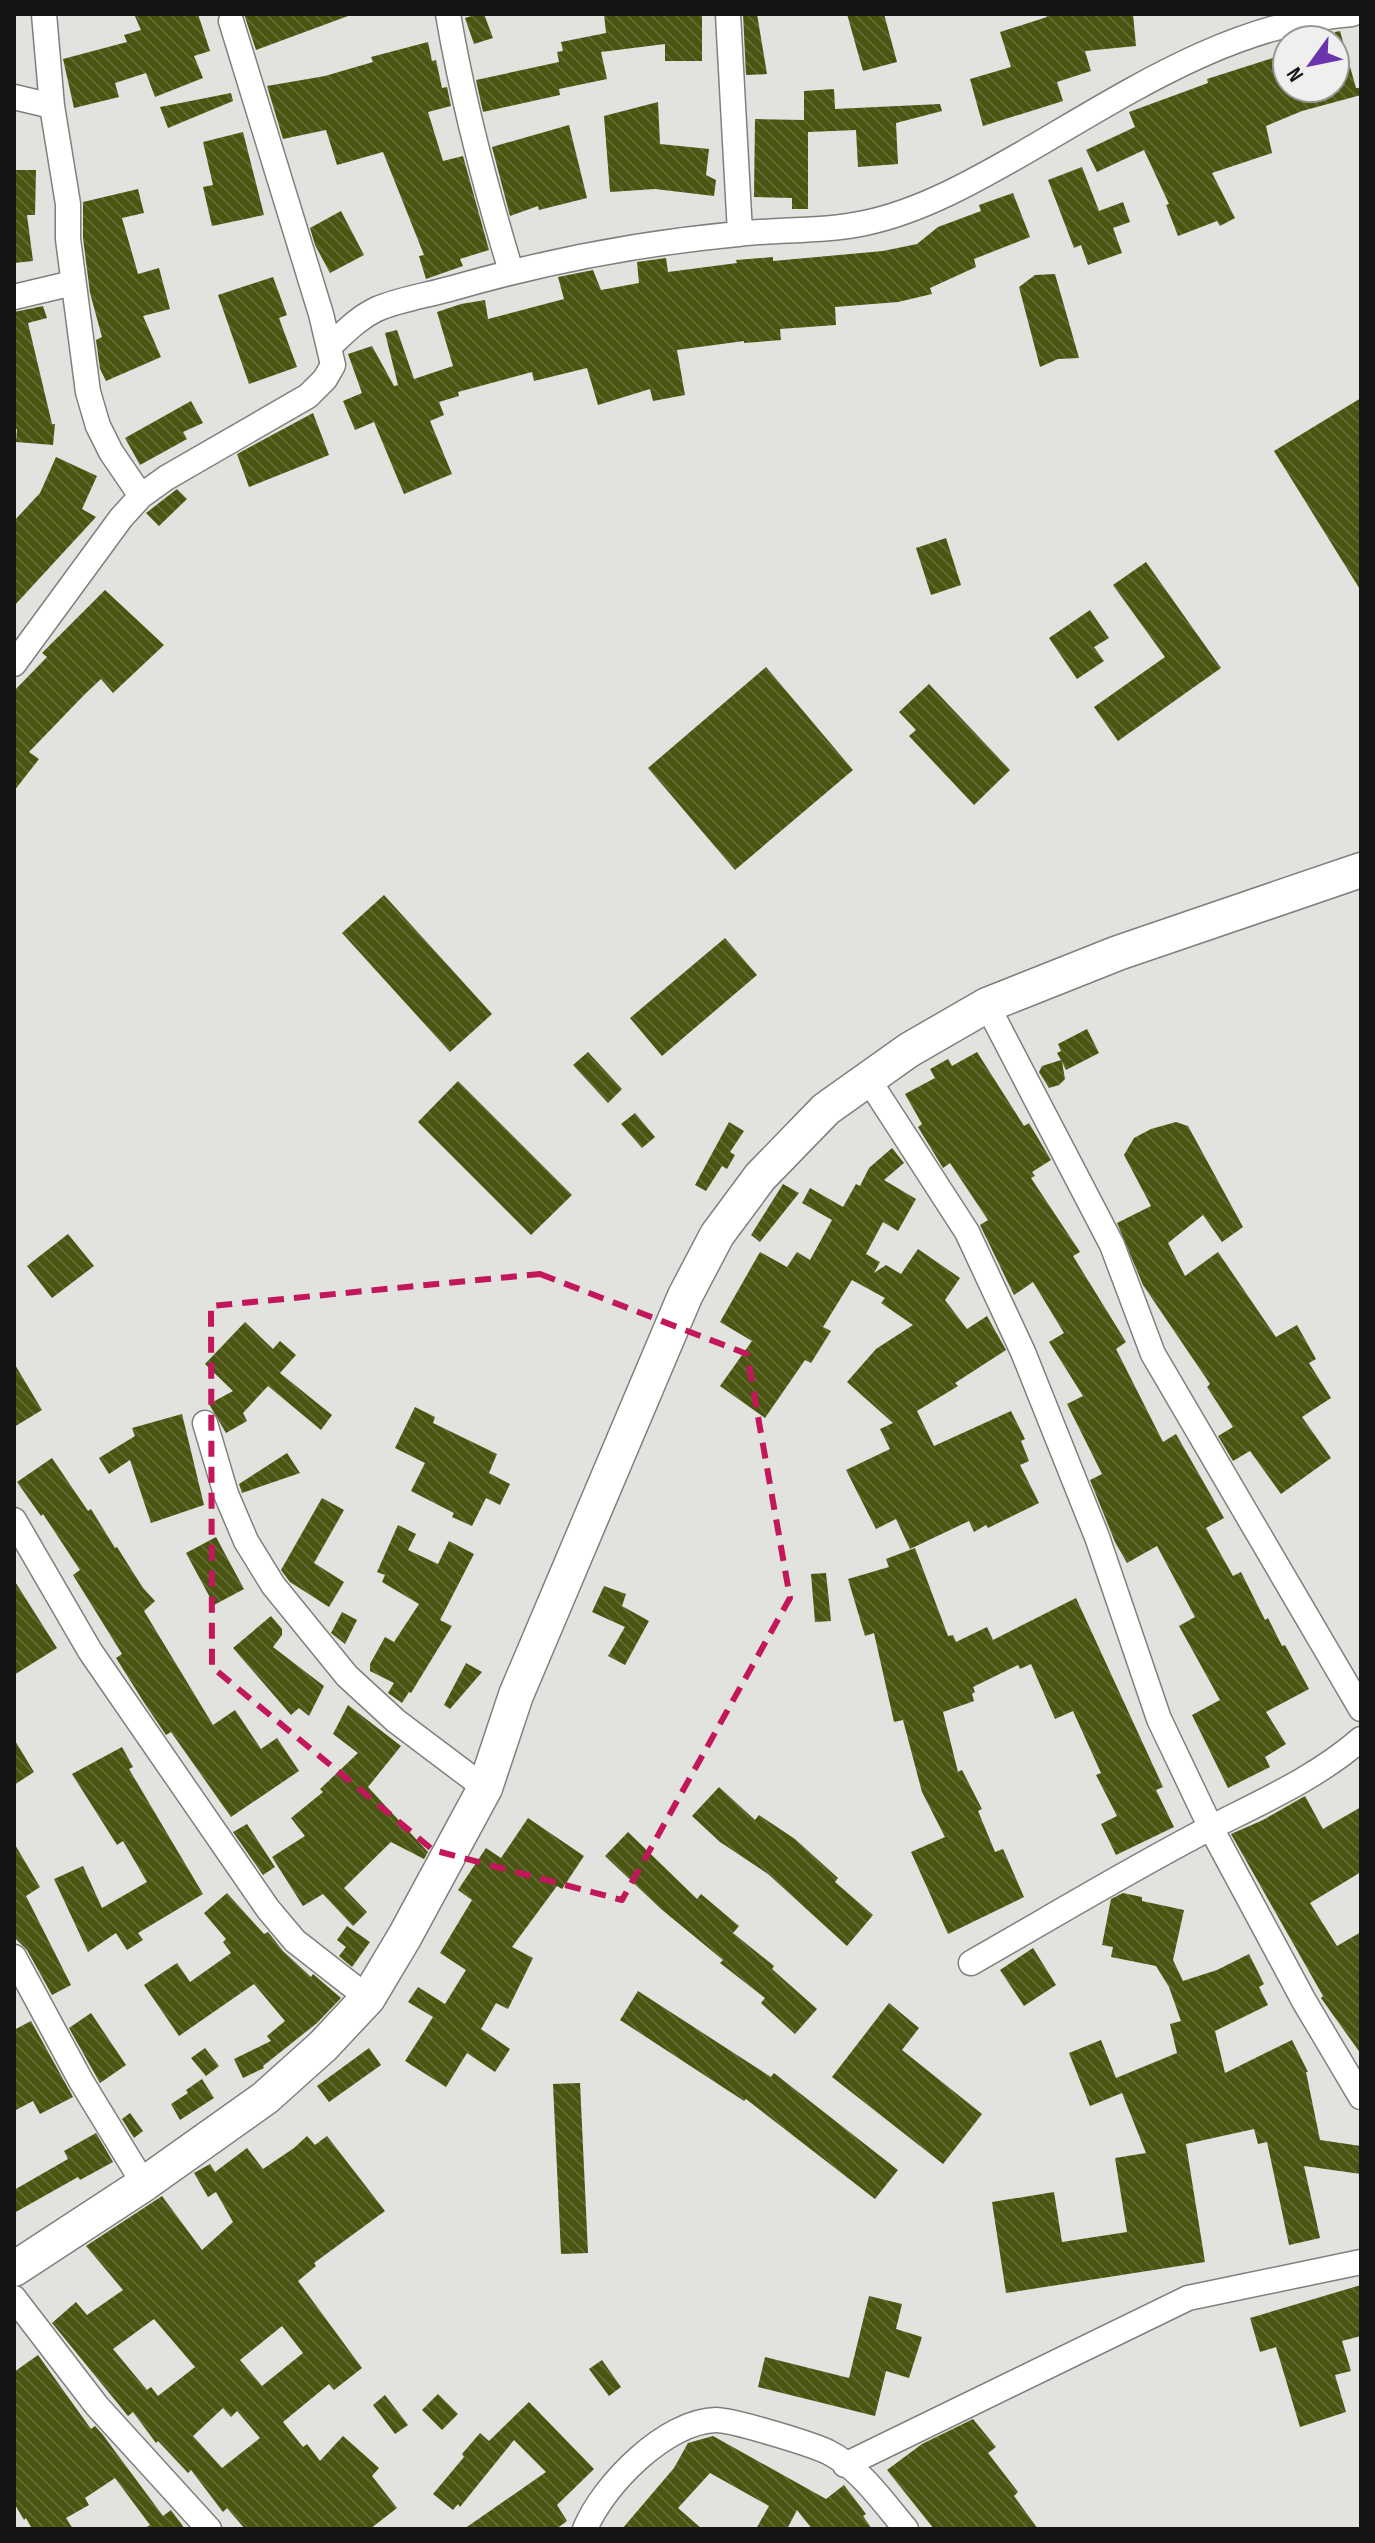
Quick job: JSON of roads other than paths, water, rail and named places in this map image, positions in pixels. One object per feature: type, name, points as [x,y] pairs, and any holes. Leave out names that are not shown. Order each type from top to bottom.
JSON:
[{"type":"main road","points":[[14,2269],[144,2184],[265,2098],[323,2046],[368,1998],[485,1788],[516,1695],[685,1296],[717,1235],[760,1177],[826,1109],[909,1050],[987,1005],[1118,953],[1361,870]]},
{"type":"street","points":[[44,14],[52,106],[68,204],[73,283],[88,392],[98,426],[111,452],[141,496]]},
{"type":"street","points":[[448,14],[460,84],[486,189],[511,271]]},
{"type":"street","points":[[728,14],[740,233]]},
{"type":"street","points":[[330,346],[356,321],[379,308],[511,271],[622,247],[866,223],[969,184],[1151,80],[1213,49],[1274,28],[1352,14]]},
{"type":"street","points":[[14,664],[121,518],[141,496],[166,478],[308,396],[325,379],[333,365],[330,346],[231,21]]},
{"type":"street","points":[[14,97],[52,106]]},
{"type":"street","points":[[14,297],[73,283]]},
{"type":"street","points":[[987,1005],[1112,1245],[1153,1354],[1361,1709]]},
{"type":"street","points":[[868,1079],[967,1232],[1023,1352],[1097,1537],[1159,1719],[1211,1828],[1304,2001],[1361,2097]]},
{"type":"street","points":[[205,1423],[226,1494],[246,1541],[273,1585],[347,1676],[396,1721],[485,1788]]},
{"type":"street","points":[[14,1520],[90,1651],[268,1909],[295,1941],[368,1998]]},
{"type":"street","points":[[971,1963],[1211,1828],[1283,1792],[1337,1760],[1361,1739]]},
{"type":"street","points":[[14,1957],[81,2081],[144,2184]]},
{"type":"street","points":[[845,2465],[1188,2298],[1361,2262]]},
{"type":"street","points":[[14,2298],[97,2406],[209,2529]]},
{"type":"street","points":[[585,2529],[591,2515],[641,2453],[684,2427],[717,2420],[828,2452],[863,2479],[906,2529]]}]
